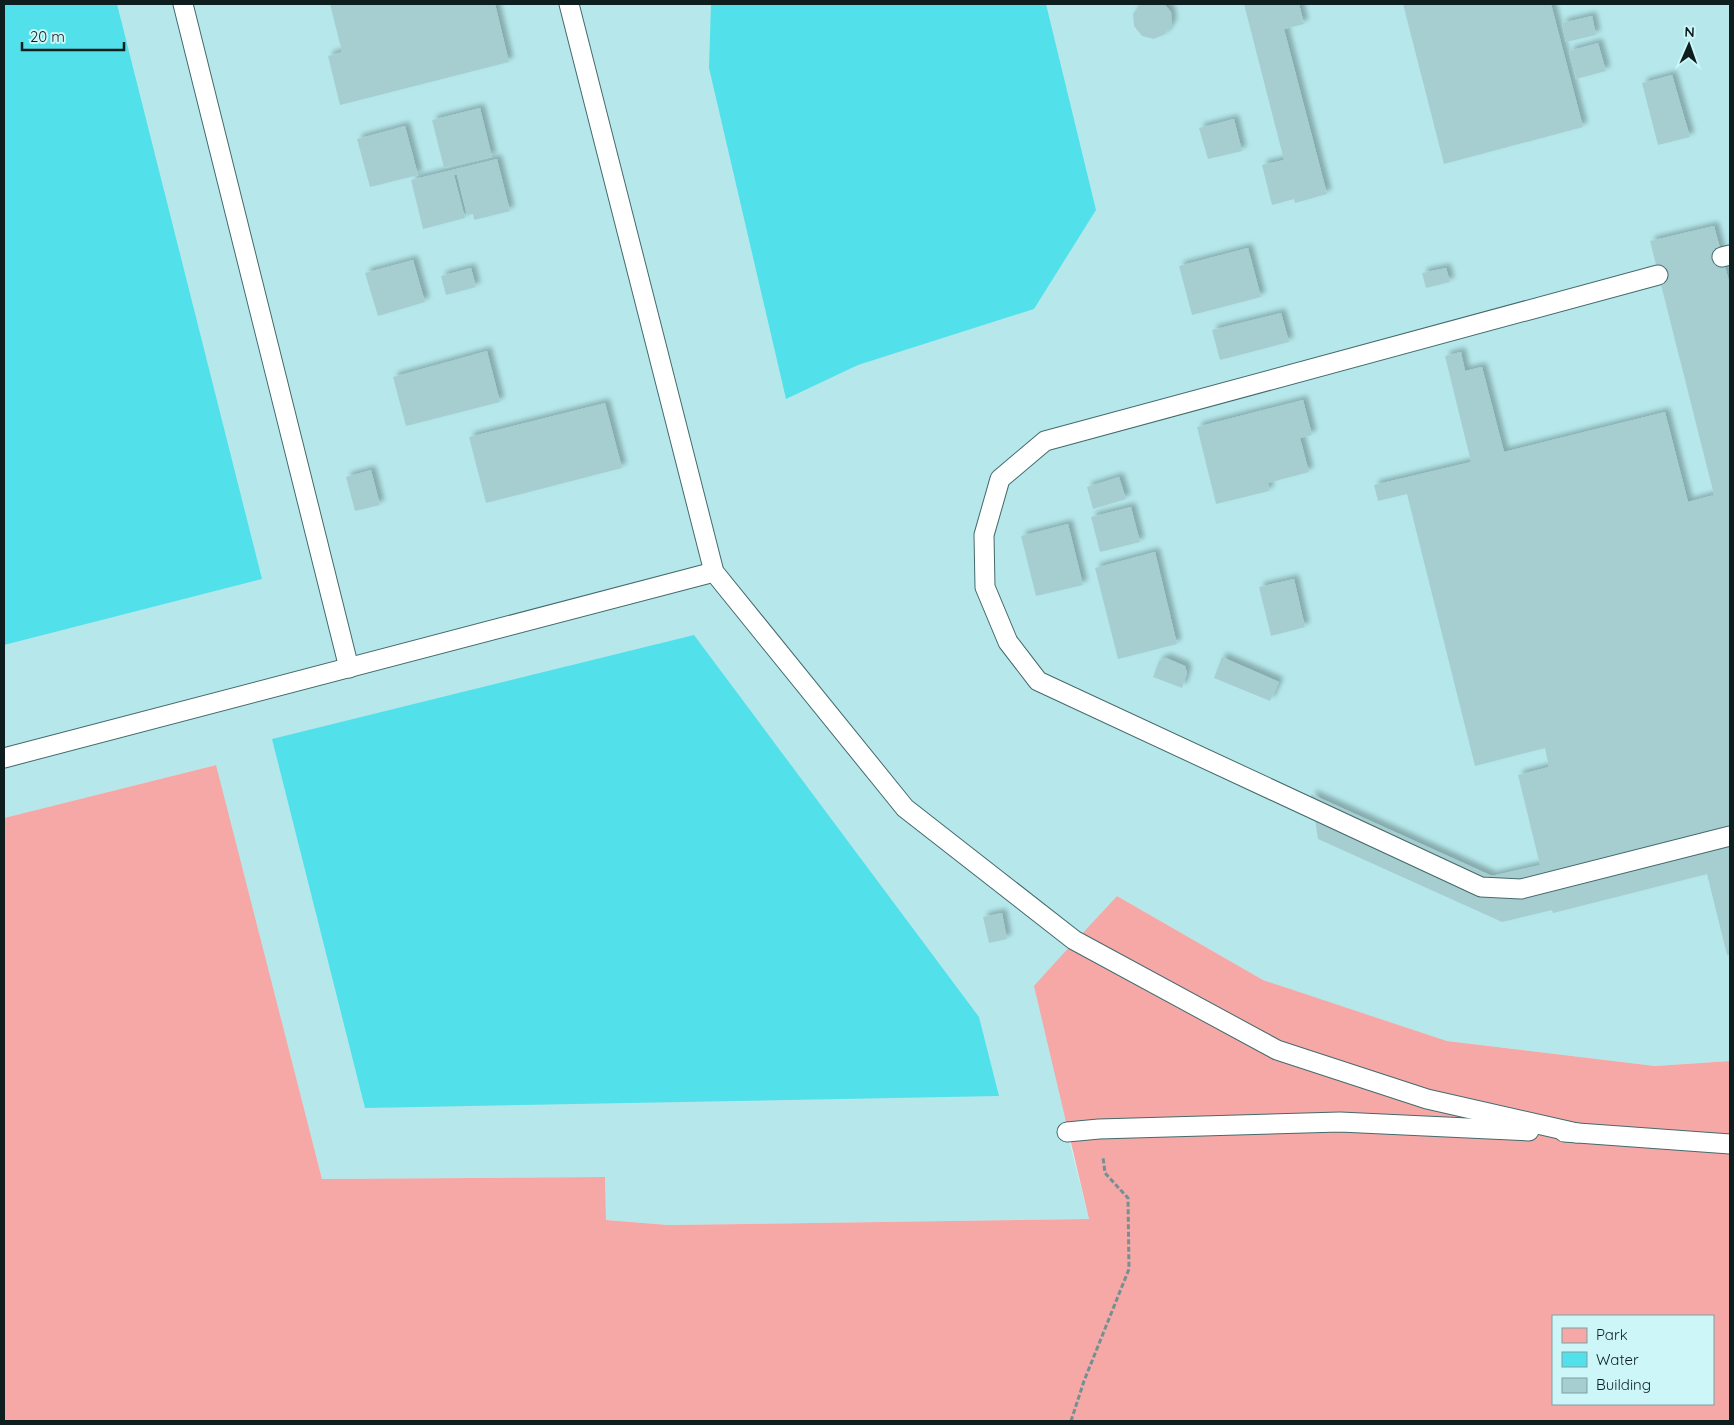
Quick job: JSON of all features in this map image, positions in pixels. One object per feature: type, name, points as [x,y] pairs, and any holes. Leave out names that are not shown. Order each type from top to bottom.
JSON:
[{"type":"lane","points":[[183,4],[349,668]]},
{"type":"lane","points":[[569,4],[714,572],[905,808],[1074,940],[1277,1050],[1427,1098],[1577,1133]]},
{"type":"lane","points":[[1658,276],[1045,441],[1000,479],[984,535],[985,587],[1008,642],[1038,680],[1481,887],[1521,889],[1730,836]]},
{"type":"lane","points":[[4,758],[714,572]]},
{"type":"lane","points":[[1067,1132],[1099,1129],[1340,1122],[1577,1133],[1730,1144]]},
{"type":"path","points":[[1071,1421],[1084,1380],[1129,1269],[1128,1198],[1105,1173],[1099,1129]]},
{"type":"shaded area","points":[[4,4],[1730,4],[1730,1061],[1655,1066],[1447,1041],[1263,980],[1117,896],[1090,926],[1074,940],[1067,1132],[1089,1219],[668,1225],[606,1220],[605,1177],[322,1179],[215,765],[4,818]]},
{"type":"green space","points":[[216,765],[322,1179],[605,1177],[606,1220],[668,1225],[1089,1219],[1034,986],[1117,896],[1263,980],[1447,1041],[1655,1066],[1730,1061],[1730,1421],[4,1421],[4,818]]},
{"type":"water","points":[[4,4],[117,4],[262,579],[4,645]]},
{"type":"water","points":[[711,4],[1046,4],[1096,210],[1034,309],[858,365],[786,399],[709,68]]},
{"type":"water","points":[[694,635],[979,1017],[999,1096],[365,1108],[272,739]]},
{"type":"building","points":[[330,4],[495,4],[509,62],[340,105],[328,56],[342,52]]},
{"type":"building","points":[[1140,4],[1164,4],[1171,12],[1172,24],[1165,34],[1154,39],[1142,36],[1134,26],[1133,14]]},
{"type":"building","points":[[1244,4],[1299,4],[1304,24],[1284,29],[1327,194],[1295,203],[1294,199],[1272,205],[1262,165],[1284,160]]},
{"type":"building","points":[[1403,4],[1551,4],[1583,127],[1444,164]]},
{"type":"building","points":[[1592,16],[1596,35],[1566,42],[1562,23]]},
{"type":"building","points":[[1598,43],[1606,71],[1576,79],[1569,51]]},
{"type":"building","points":[[1672,75],[1690,137],[1658,145],[1642,83]]},
{"type":"building","points":[[480,108],[492,157],[444,168],[432,120]]},
{"type":"building","points":[[1234,119],[1242,151],[1208,159],[1199,128]]},
{"type":"building","points":[[405,126],[418,175],[370,187],[357,139]]},
{"type":"building","points":[[497,159],[510,211],[474,220],[473,214],[467,215],[457,175],[454,175],[465,218],[423,229],[411,180]]},
{"type":"building","points":[[1714,226],[1730,285],[1730,955],[1727,955],[1707,874],[1553,913],[1552,910],[1502,922],[1318,839],[1311,794],[1492,876],[1540,865],[1518,775],[1549,767],[1545,748],[1475,766],[1407,494],[1378,501],[1374,485],[1471,462],[1445,356],[1461,352],[1465,371],[1482,367],[1504,452],[1665,412],[1688,502],[1714,495],[1650,241]]},
{"type":"building","points":[[1248,248],[1261,297],[1192,315],[1179,266]]},
{"type":"building","points":[[413,260],[425,302],[378,316],[365,273]]},
{"type":"building","points":[[471,268],[476,287],[446,295],[441,276]]},
{"type":"building","points":[[1446,268],[1450,282],[1426,288],[1422,273]]},
{"type":"building","points":[[1281,313],[1289,342],[1220,360],[1212,330]]},
{"type":"building","points":[[487,351],[500,402],[406,426],[393,377]]},
{"type":"building","points":[[1303,400],[1312,435],[1300,438],[1309,472],[1268,483],[1269,491],[1216,504],[1197,427]]},
{"type":"building","points":[[605,403],[622,468],[486,503],[469,437]]},
{"type":"building","points":[[371,470],[380,505],[355,511],[346,477]]},
{"type":"building","points":[[1119,477],[1126,499],[1093,509],[1087,487]]},
{"type":"building","points":[[1131,507],[1140,542],[1100,552],[1091,517]]},
{"type":"building","points":[[1068,524],[1083,585],[1036,596],[1021,536]]},
{"type":"building","points":[[1155,552],[1177,644],[1118,659],[1095,568]]},
{"type":"building","points":[[1294,579],[1305,627],[1271,636],[1259,587]]},
{"type":"building","points":[[1222,657],[1279,682],[1270,701],[1214,678]]},
{"type":"building","points":[[1166,658],[1185,666],[1187,673],[1182,688],[1153,677],[1159,661]]},
{"type":"building","points":[[1002,913],[1007,939],[989,943],[983,917]]}]
